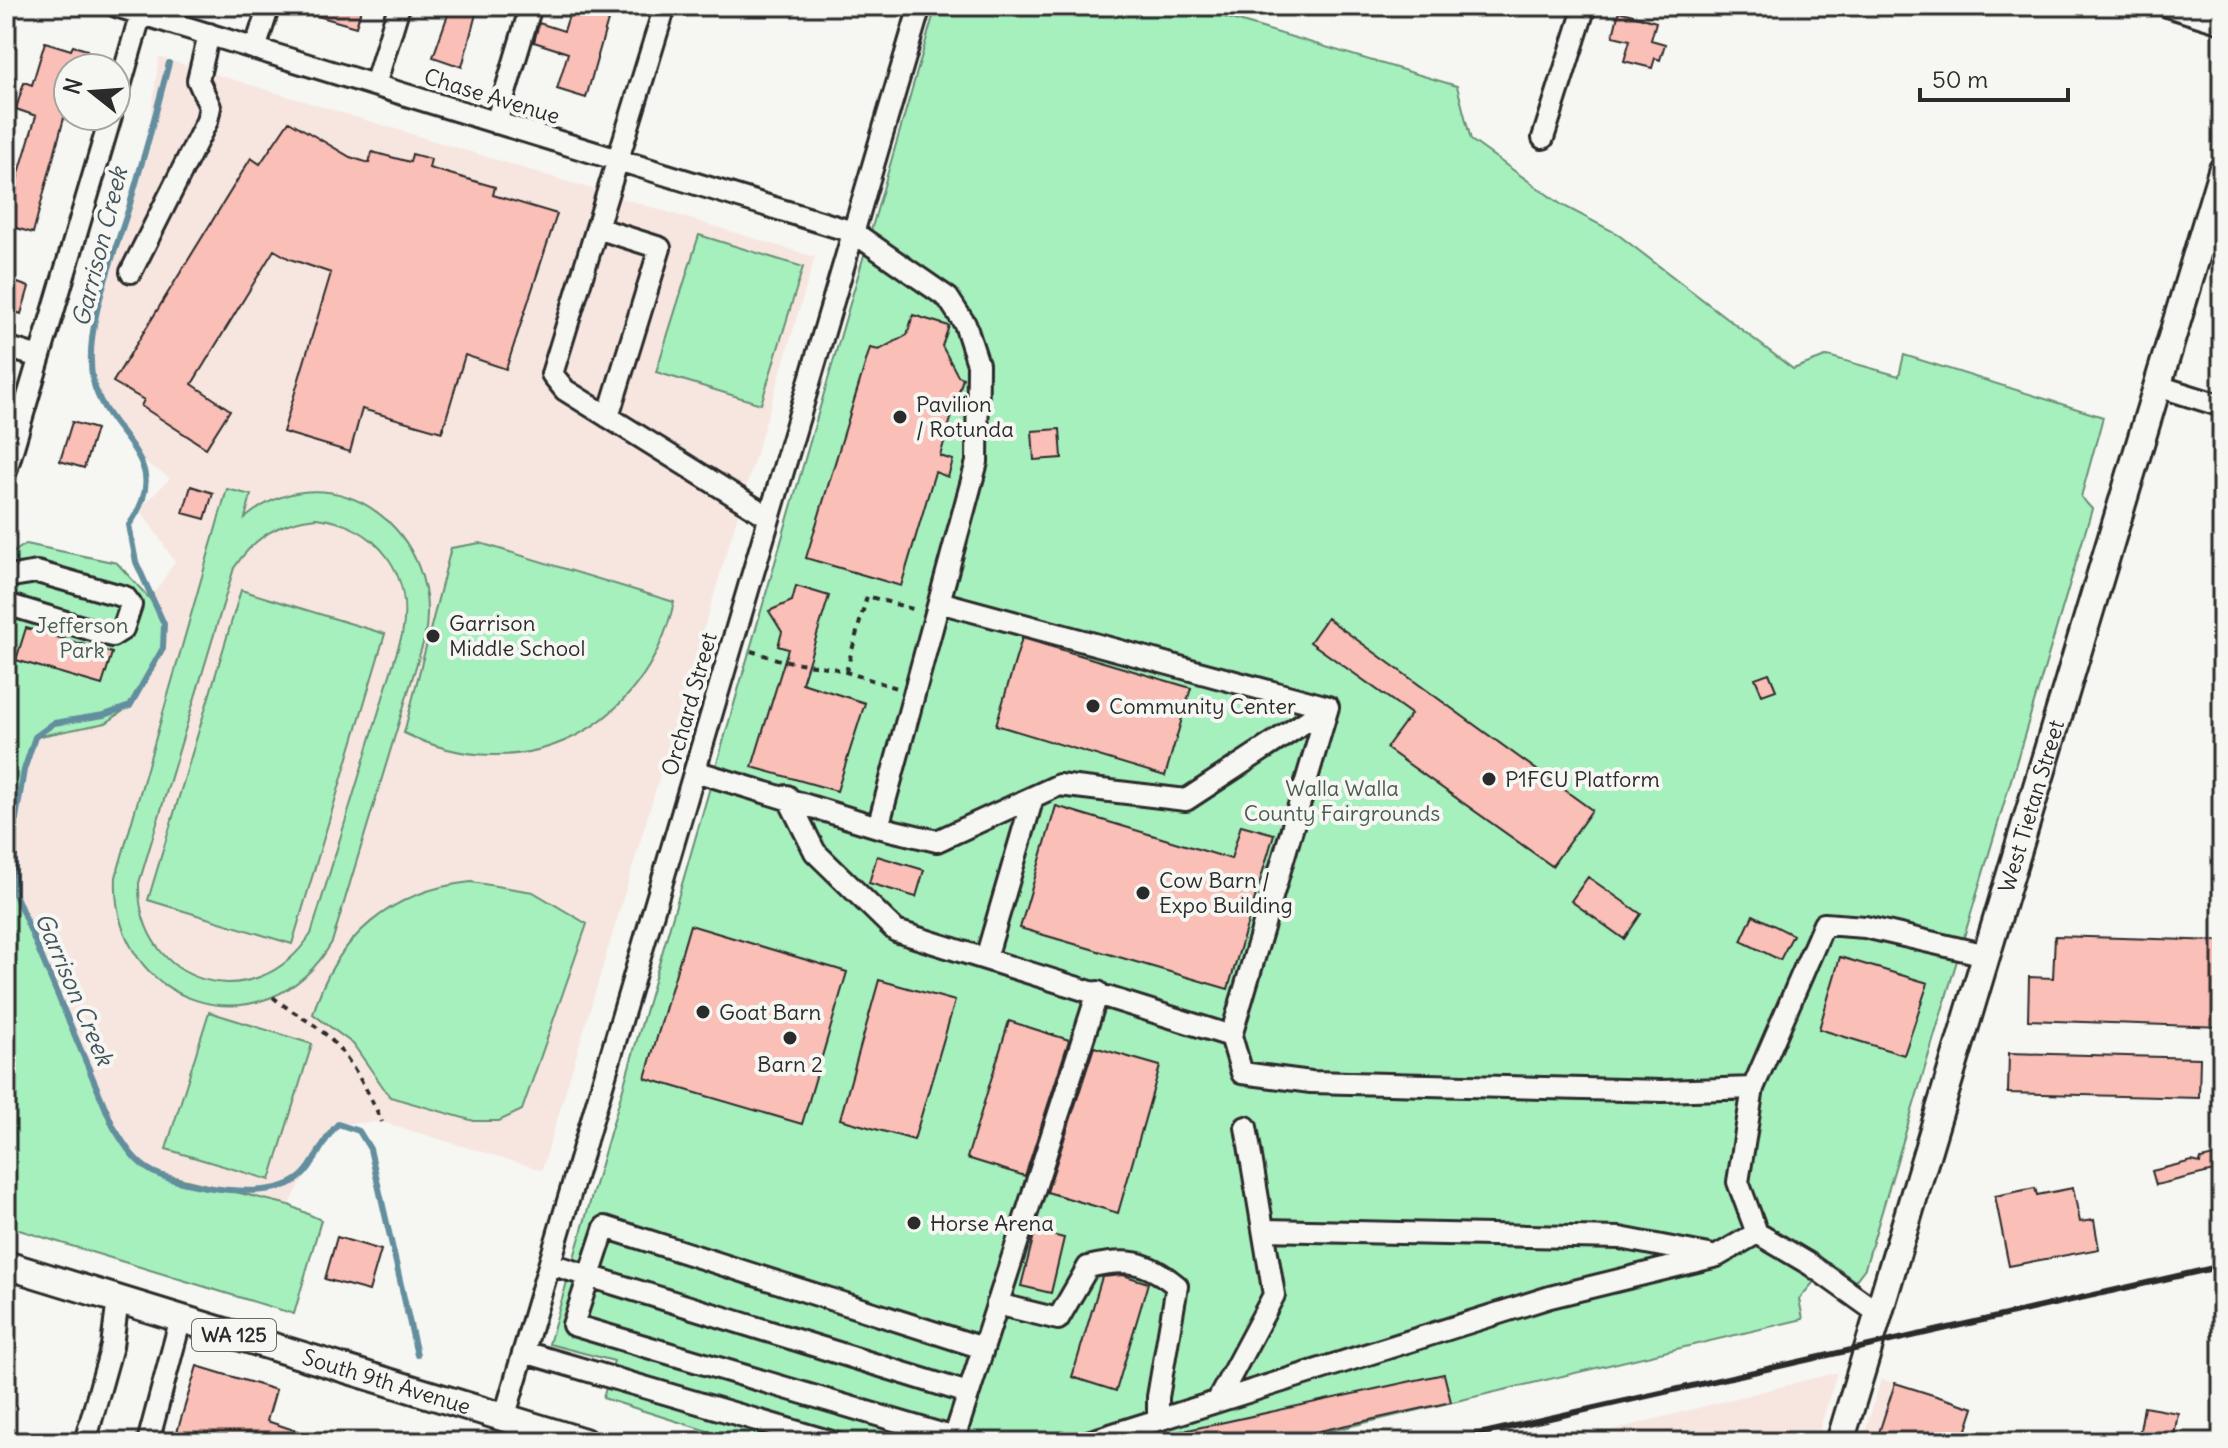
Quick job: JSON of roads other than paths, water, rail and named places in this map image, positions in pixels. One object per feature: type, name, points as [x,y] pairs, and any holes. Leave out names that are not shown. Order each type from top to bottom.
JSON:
[{"type":"main road","name":"West Tietan Street","points":[[1840,1442],[2222,171]]},
{"type":"main road","name":"South 9th Avenue","points":[[6,1265],[505,1415],[584,1442]]},
{"type":"street","name":"Chase Avenue","points":[[116,6],[142,10],[255,49],[853,232],[948,298],[965,324],[978,364],[977,462],[878,827]]},
{"type":"street","points":[[255,49],[269,6]]},
{"type":"street","points":[[375,85],[399,6]]},
{"type":"street","points":[[496,123],[531,6]]},
{"type":"street","points":[[665,6],[552,374],[565,390],[769,517]]},
{"type":"street","name":"Orchard Street","points":[[505,1415],[920,6]]},
{"type":"street","points":[[1543,138],[1585,6]]},
{"type":"street","points":[[2167,6],[2222,23]]},
{"type":"street","points":[[130,52],[142,10]]},
{"type":"street","points":[[131,272],[207,121],[210,107],[198,80],[209,34]]},
{"type":"street","points":[[6,471],[106,132]]},
{"type":"street","points":[[597,228],[660,248],[608,417]]},
{"type":"street","points":[[6,347],[39,357]]},
{"type":"street","points":[[2158,386],[2222,406]]},
{"type":"street","points":[[6,577],[37,572],[125,597],[131,605],[123,629],[112,636],[6,604]]},
{"type":"street","points":[[938,609],[1328,707]]},
{"type":"street","points":[[695,771],[787,796],[878,827],[937,841],[1059,785],[1186,800],[1328,707]]},
{"type":"street","points":[[1328,707],[1231,1036],[1242,1073],[1311,1082],[1662,1091],[1753,1088]]},
{"type":"street","points":[[787,796],[815,852],[896,931],[1231,1036]]},
{"type":"street","points":[[986,958],[1033,797]]},
{"type":"street","points":[[1878,1313],[1811,1265],[1757,1233],[1738,1182],[1753,1088],[1824,924],[1865,927],[1986,955]]},
{"type":"street","points":[[983,1348],[605,1227],[573,1325],[954,1440],[1098,992]]},
{"type":"street","points":[[1218,1400],[1274,1295],[1246,1127]]},
{"type":"street","points":[[1265,1230],[1620,1238],[1717,1256]]},
{"type":"street","points":[[1088,1442],[1550,1297],[1717,1256],[1757,1233]]},
{"type":"street","points":[[997,1304],[1058,1319],[1088,1267],[1121,1259],[1162,1273],[1177,1286],[1158,1397],[1158,1419]]},
{"type":"street","points":[[550,1264],[968,1393]]},
{"type":"street","points":[[85,1442],[112,1346],[118,1299]]},
{"type":"street","points":[[148,1442],[181,1318]]},
{"type":"street","points":[[524,1352],[832,1442]]},
{"type":"waterway","name":"Garrison Creek","points":[[169,63],[102,292],[92,338],[91,361],[93,381],[101,401],[142,465],[146,482],[142,502],[129,525],[136,562],[164,624],[163,648],[130,706],[104,715],[54,723],[35,737],[24,770],[15,825],[15,894],[113,1126],[130,1152],[146,1168],[167,1178],[205,1187],[247,1191],[267,1189],[284,1186],[304,1174],[338,1124],[359,1131],[370,1149],[417,1355]]},
{"type":"railway","points":[[1444,1442],[2222,1266]]},
{"type":"place","name":"Pavilion / Rotunda","points":[[900,417]]},
{"type":"place","name":"Garrison Middle School","points":[[433,636]]},
{"type":"place","name":"Community Center","points":[[1093,706]]},
{"type":"place","name":"P1FCU Platform","points":[[1489,779]]},
{"type":"place","name":"Cow Barn / Expo Building","points":[[1143,893]]},
{"type":"place","name":"Goat Barn","points":[[703,1012]]},
{"type":"place","name":"Barn 2","points":[[790,1038]]},
{"type":"place","name":"Horse Arena","points":[[914,1223]]},
{"type":"park label","name":"Jefferson Park","points":[[82,638]]},
{"type":"park label","name":"Walla Walla County Fairgrounds","points":[[1342,800]]}]
